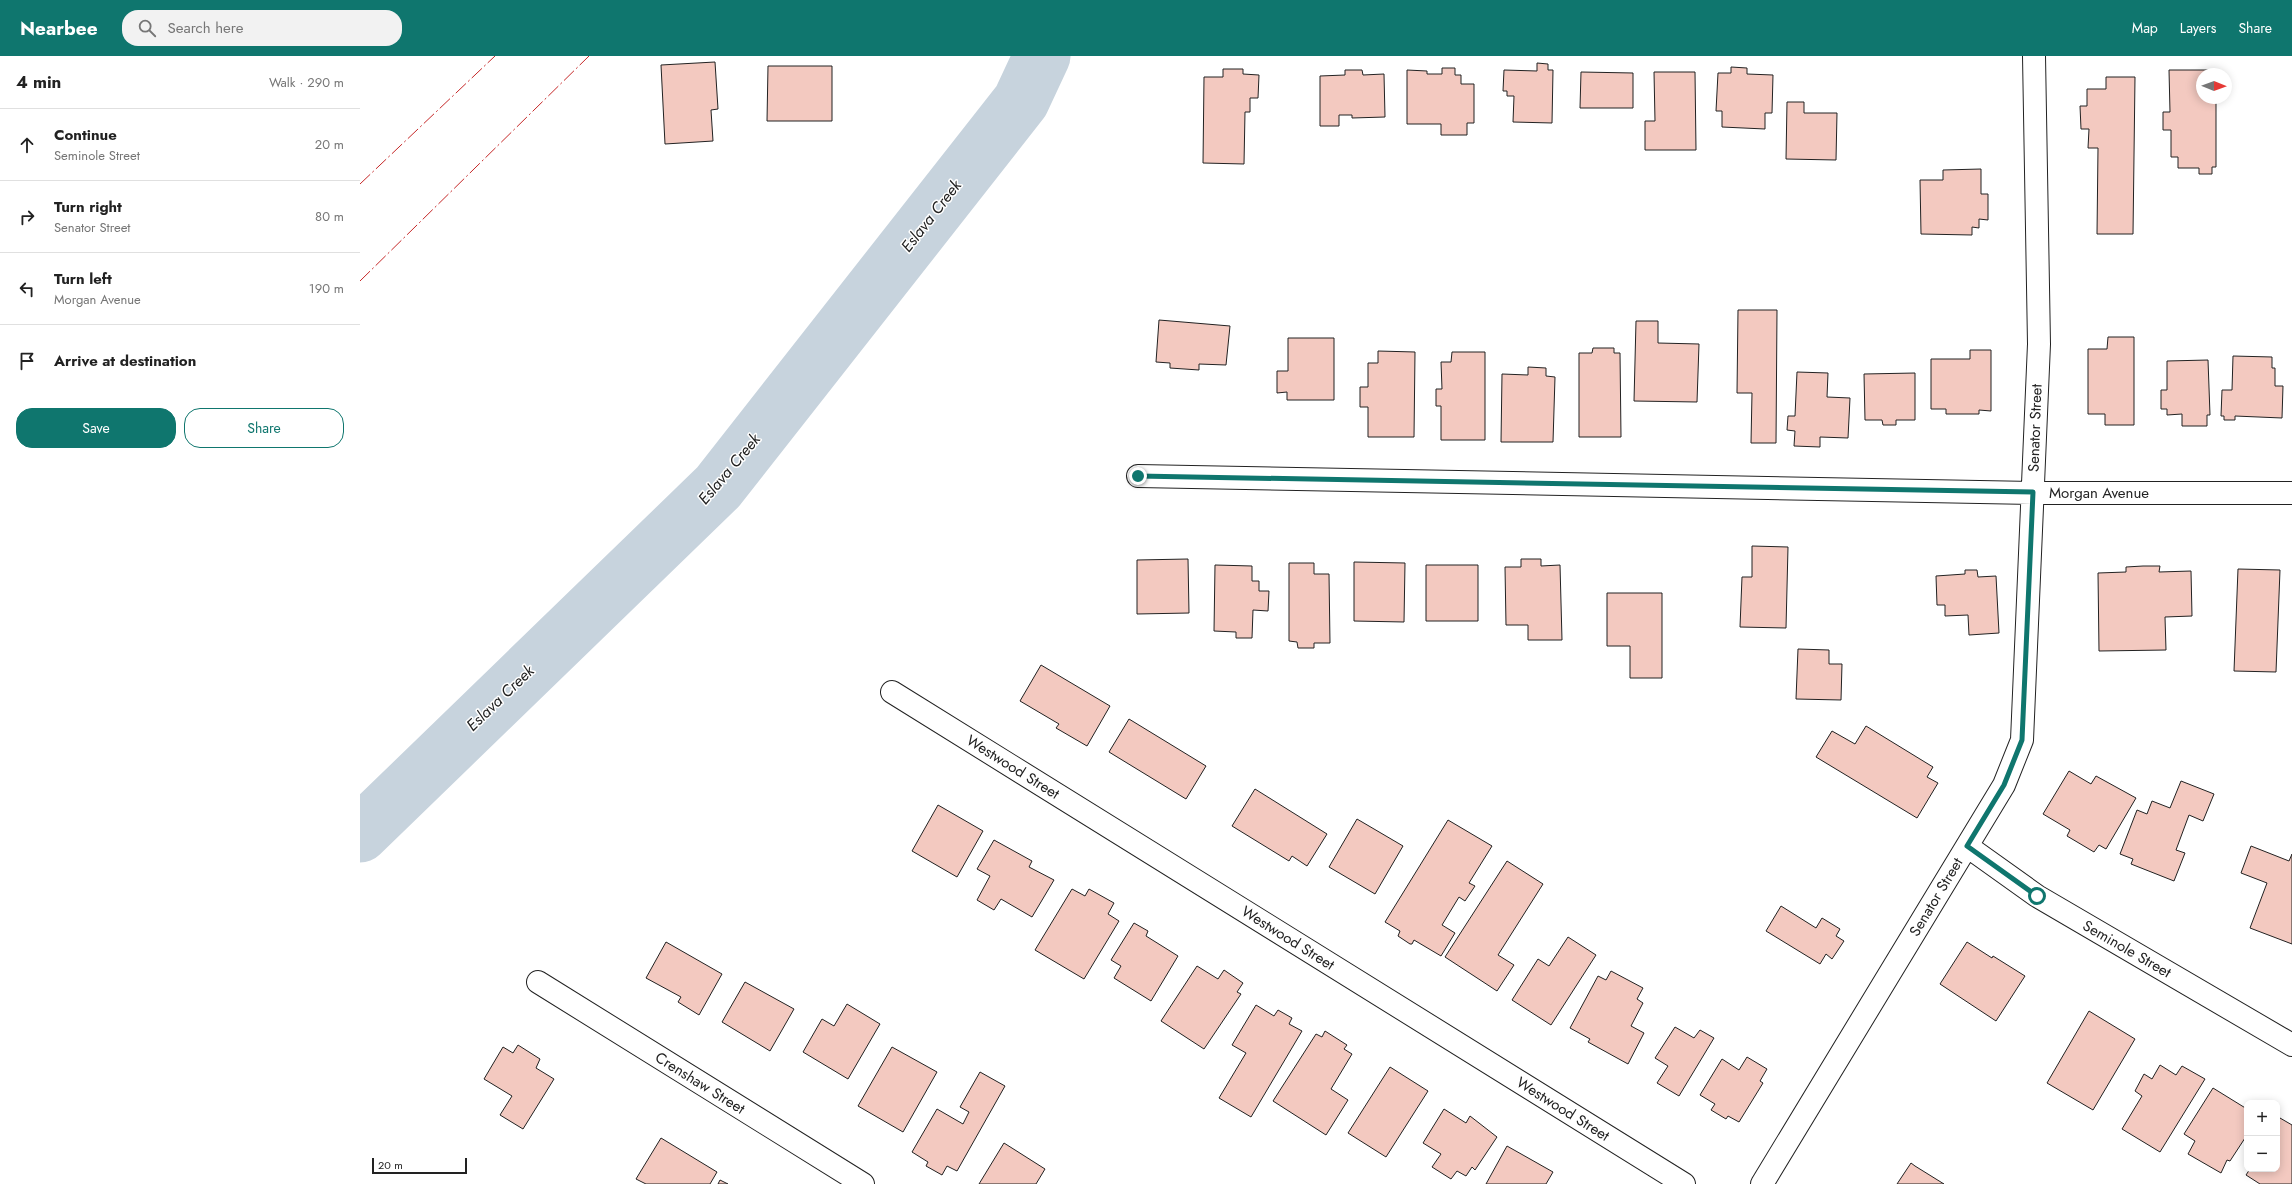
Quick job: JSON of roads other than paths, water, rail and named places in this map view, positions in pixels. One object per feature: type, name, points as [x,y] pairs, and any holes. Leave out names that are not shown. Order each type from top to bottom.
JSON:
[{"type":"street","name":"Senator Street","points":[[1762,1184],[2004,785],[2022,740],[2039,344],[2034,56]]},
{"type":"street","name":"Morgan Avenue","points":[[1138,476],[2033,492],[2292,493]]},
{"type":"street","name":"Westwood Street","points":[[892,692],[1684,1184]]},
{"type":"street","name":"Seminole Street","points":[[1967,846],[2037,896],[2292,1045]]},
{"type":"street","name":"Crenshaw Street","points":[[538,982],[863,1184]]},
{"type":"waterway","name":"Eslava Creek","points":[[360,834],[718,487],[1021,101],[1042,56]]}]
